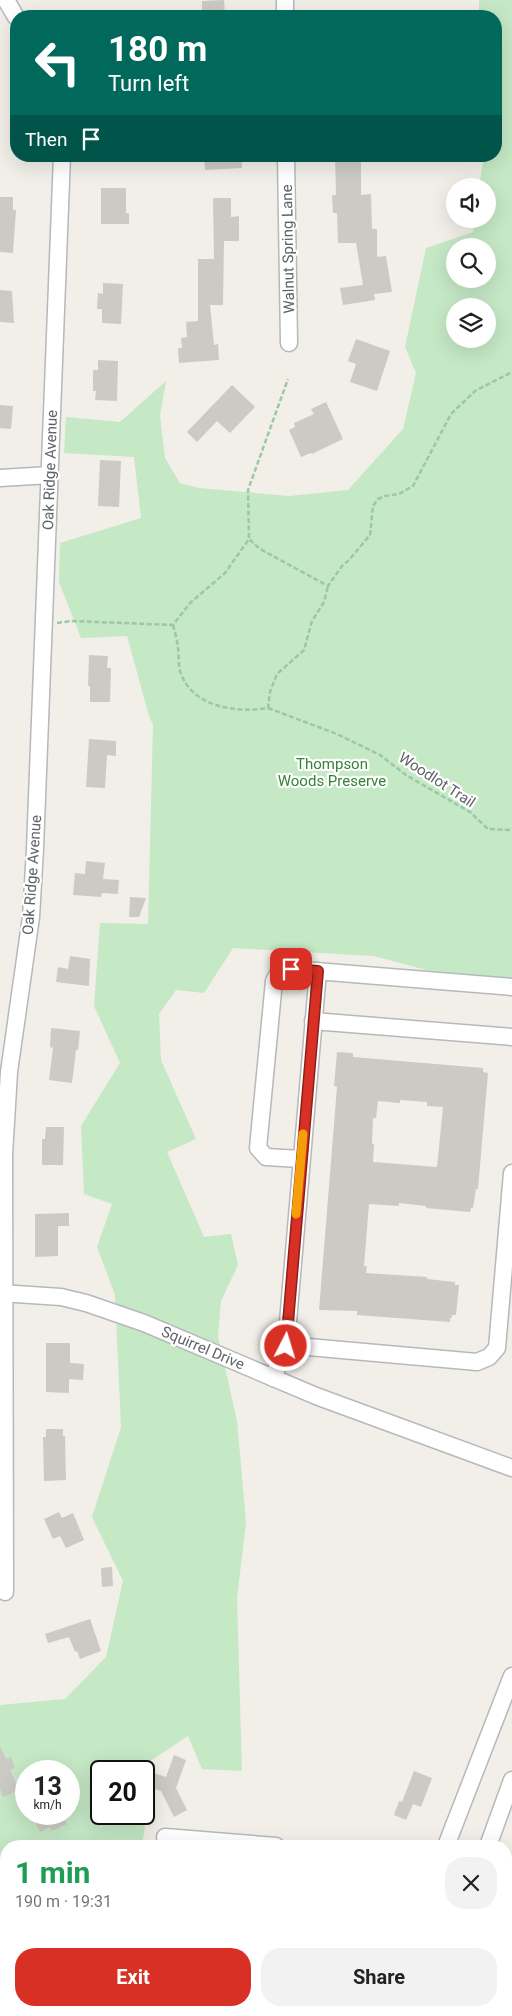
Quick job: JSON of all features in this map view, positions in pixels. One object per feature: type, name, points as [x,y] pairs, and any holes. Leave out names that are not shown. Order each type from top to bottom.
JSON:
[{"type":"street","name":"Oak Ridge Avenue","points":[[5,1592],[2,1293],[4,1155],[9,1072],[31,918],[62,162]]},
{"type":"street","name":"Walnut Spring Lane","points":[[286,162],[289,343]]},
{"type":"street","points":[[0,478],[50,475]]},
{"type":"street","points":[[300,1159],[266,1157],[258,1148],[274,980],[279,972],[291,969],[512,987]]},
{"type":"street","points":[[273,1378],[286,1346],[300,1159],[318,971]]},
{"type":"street","points":[[313,1021],[512,1037]]},
{"type":"street","points":[[286,1346],[476,1362],[489,1357],[497,1348],[512,1173]]},
{"type":"street","name":"Squirrel Drive","points":[[2,1293],[61,1297],[86,1303],[144,1324],[316,1396],[512,1468]]},
{"type":"street","points":[[448,1840],[512,1676]]},
{"type":"street","points":[[490,1840],[512,1780]]},
{"type":"street","points":[[165,1837],[202,1840]]},
{"type":"path","points":[[173,625],[178,645],[181,674],[191,689],[201,698],[228,708],[245,710],[268,708],[270,692],[277,674],[304,650],[312,620],[324,602],[328,586],[342,566],[370,535],[373,506],[378,499],[399,494],[413,486],[451,414],[475,392],[512,372]]},
{"type":"path","points":[[173,625],[190,603],[225,573],[249,539],[248,490],[288,379]]},
{"type":"path","points":[[249,539],[260,549],[328,586]]},
{"type":"path","points":[[43,624],[72,621],[173,625]]},
{"type":"path","name":"Woodlot Trail","points":[[268,708],[330,731],[380,755],[406,775],[470,812],[488,829],[512,830]]},
{"type":"green space","name":"Thompson Woods Preserve","points":[[479,0],[512,0],[512,993],[374,956],[233,948],[204,993],[176,990],[159,1014],[161,1060],[196,1139],[167,1152],[204,1237],[231,1234],[238,1265],[221,1301],[218,1336],[237,1421],[246,1522],[237,1598],[242,1771],[202,1769],[188,1736],[152,1760],[90,1760],[90,1825],[144,1825],[143,1840],[0,1840],[0,1705],[65,1699],[106,1657],[123,1581],[92,1517],[121,1427],[115,1295],[97,1247],[112,1204],[84,1194],[81,1126],[120,1063],[94,1006],[100,923],[148,924],[153,725],[127,636],[81,638],[59,582],[60,543],[141,518],[134,457],[64,453],[66,417],[120,422],[166,381],[160,416],[165,458],[180,483],[199,488],[289,496],[348,490],[403,429],[416,373],[405,347],[426,248],[446,241],[446,288],[496,288],[496,238],[455,238],[473,232],[474,228],[496,228],[496,178],[480,178],[483,162],[502,162],[502,10],[479,10]]},
{"type":"building","points":[[224,0],[225,10],[202,10],[202,1]]},
{"type":"building","points":[[204,162],[242,162],[242,168],[205,170]]},
{"type":"building","points":[[335,162],[361,162],[361,195],[371,194],[372,229],[377,229],[377,257],[386,256],[392,292],[374,294],[375,300],[343,305],[340,288],[363,285],[356,243],[338,243],[337,213],[333,213],[332,195],[336,195]]},
{"type":"building","points":[[101,188],[126,188],[126,213],[129,213],[129,224],[101,224]]},
{"type":"building","points":[[0,197],[13,197],[13,210],[16,210],[13,253],[0,252]]},
{"type":"building","points":[[213,198],[231,198],[231,217],[239,216],[239,241],[224,241],[223,305],[210,305],[214,345],[218,344],[219,360],[179,363],[178,348],[182,348],[181,338],[187,337],[186,322],[198,321],[198,259],[214,259]]},
{"type":"building","points":[[103,283],[123,284],[121,324],[102,323],[102,309],[97,309],[98,293],[103,294]]},
{"type":"building","points":[[0,290],[12,291],[14,323],[0,322]]},
{"type":"building","points":[[356,339],[390,351],[377,391],[350,382],[356,364],[348,361]]},
{"type":"building","points":[[98,360],[118,361],[117,401],[95,400],[96,391],[93,391],[93,370],[98,370]]},
{"type":"building","points":[[232,385],[255,407],[230,433],[217,421],[197,442],[187,432]]},
{"type":"building","points":[[326,402],[343,439],[312,454],[301,457],[289,430],[295,427],[294,423],[314,414],[311,409]]},
{"type":"building","points":[[0,405],[13,406],[11,429],[0,428]]},
{"type":"building","points":[[100,460],[121,461],[119,507],[98,506]]},
{"type":"building","points":[[89,655],[108,656],[107,668],[111,668],[110,702],[90,702],[90,686],[88,686]]},
{"type":"building","points":[[89,739],[116,741],[116,756],[107,755],[105,788],[86,787]]},
{"type":"building","points":[[86,861],[105,863],[103,879],[119,880],[118,894],[102,893],[101,897],[73,895],[75,873],[85,874]]},
{"type":"building","points":[[130,897],[146,898],[139,917],[129,917]]},
{"type":"building","points":[[70,956],[90,959],[89,986],[56,982],[58,967],[68,969]]},
{"type":"building","points":[[51,1028],[80,1031],[72,1083],[49,1080],[53,1048],[50,1047]]},
{"type":"building","points":[[337,1052],[353,1053],[353,1057],[483,1068],[483,1072],[488,1073],[478,1189],[476,1189],[473,1208],[471,1208],[470,1212],[426,1208],[426,1206],[399,1203],[399,1206],[369,1204],[364,1266],[367,1266],[366,1273],[427,1277],[427,1279],[455,1282],[455,1285],[459,1285],[456,1315],[452,1315],[450,1322],[357,1315],[357,1311],[319,1310],[337,1087],[334,1086]],"holes":[[[400,1100],[427,1102],[427,1106],[443,1107],[437,1167],[373,1162],[373,1118],[376,1118],[378,1101],[400,1103]]]},
{"type":"building","points":[[46,1127],[64,1127],[63,1165],[42,1165],[42,1139],[45,1139]]},
{"type":"building","points":[[69,1213],[69,1226],[58,1226],[58,1256],[35,1257],[35,1214]]},
{"type":"building","points":[[46,1343],[70,1343],[70,1363],[84,1364],[83,1380],[69,1379],[69,1393],[46,1392]]},
{"type":"building","points":[[46,1429],[63,1429],[63,1436],[65,1436],[66,1480],[44,1481],[43,1437],[46,1437]]},
{"type":"building","points":[[59,1512],[62,1518],[73,1513],[84,1540],[66,1548],[60,1536],[53,1539],[44,1519]]},
{"type":"building","points":[[112,1567],[113,1586],[102,1587],[101,1568]]},
{"type":"building","points":[[90,1619],[101,1651],[80,1659],[69,1637],[48,1643],[45,1634]]},
{"type":"building","points":[[0,1746],[6,1759],[11,1757],[15,1768],[10,1770],[15,1781],[15,1792],[3,1797],[0,1789]]},
{"type":"building","points":[[174,1755],[186,1760],[176,1788],[187,1810],[174,1817],[161,1791],[155,1789],[155,1773],[166,1777]]},
{"type":"building","points":[[414,1771],[432,1778],[421,1807],[413,1804],[406,1820],[394,1815],[399,1801],[402,1802]]},
{"type":"building","points":[[36,1825],[65,1825],[52,1831],[50,1827],[40,1832]]},
{"type":"slow traffic","points":[[296,1214],[303,1134]]},
{"type":"route","points":[[286,1346],[300,1159],[318,971],[291,969]]}]
